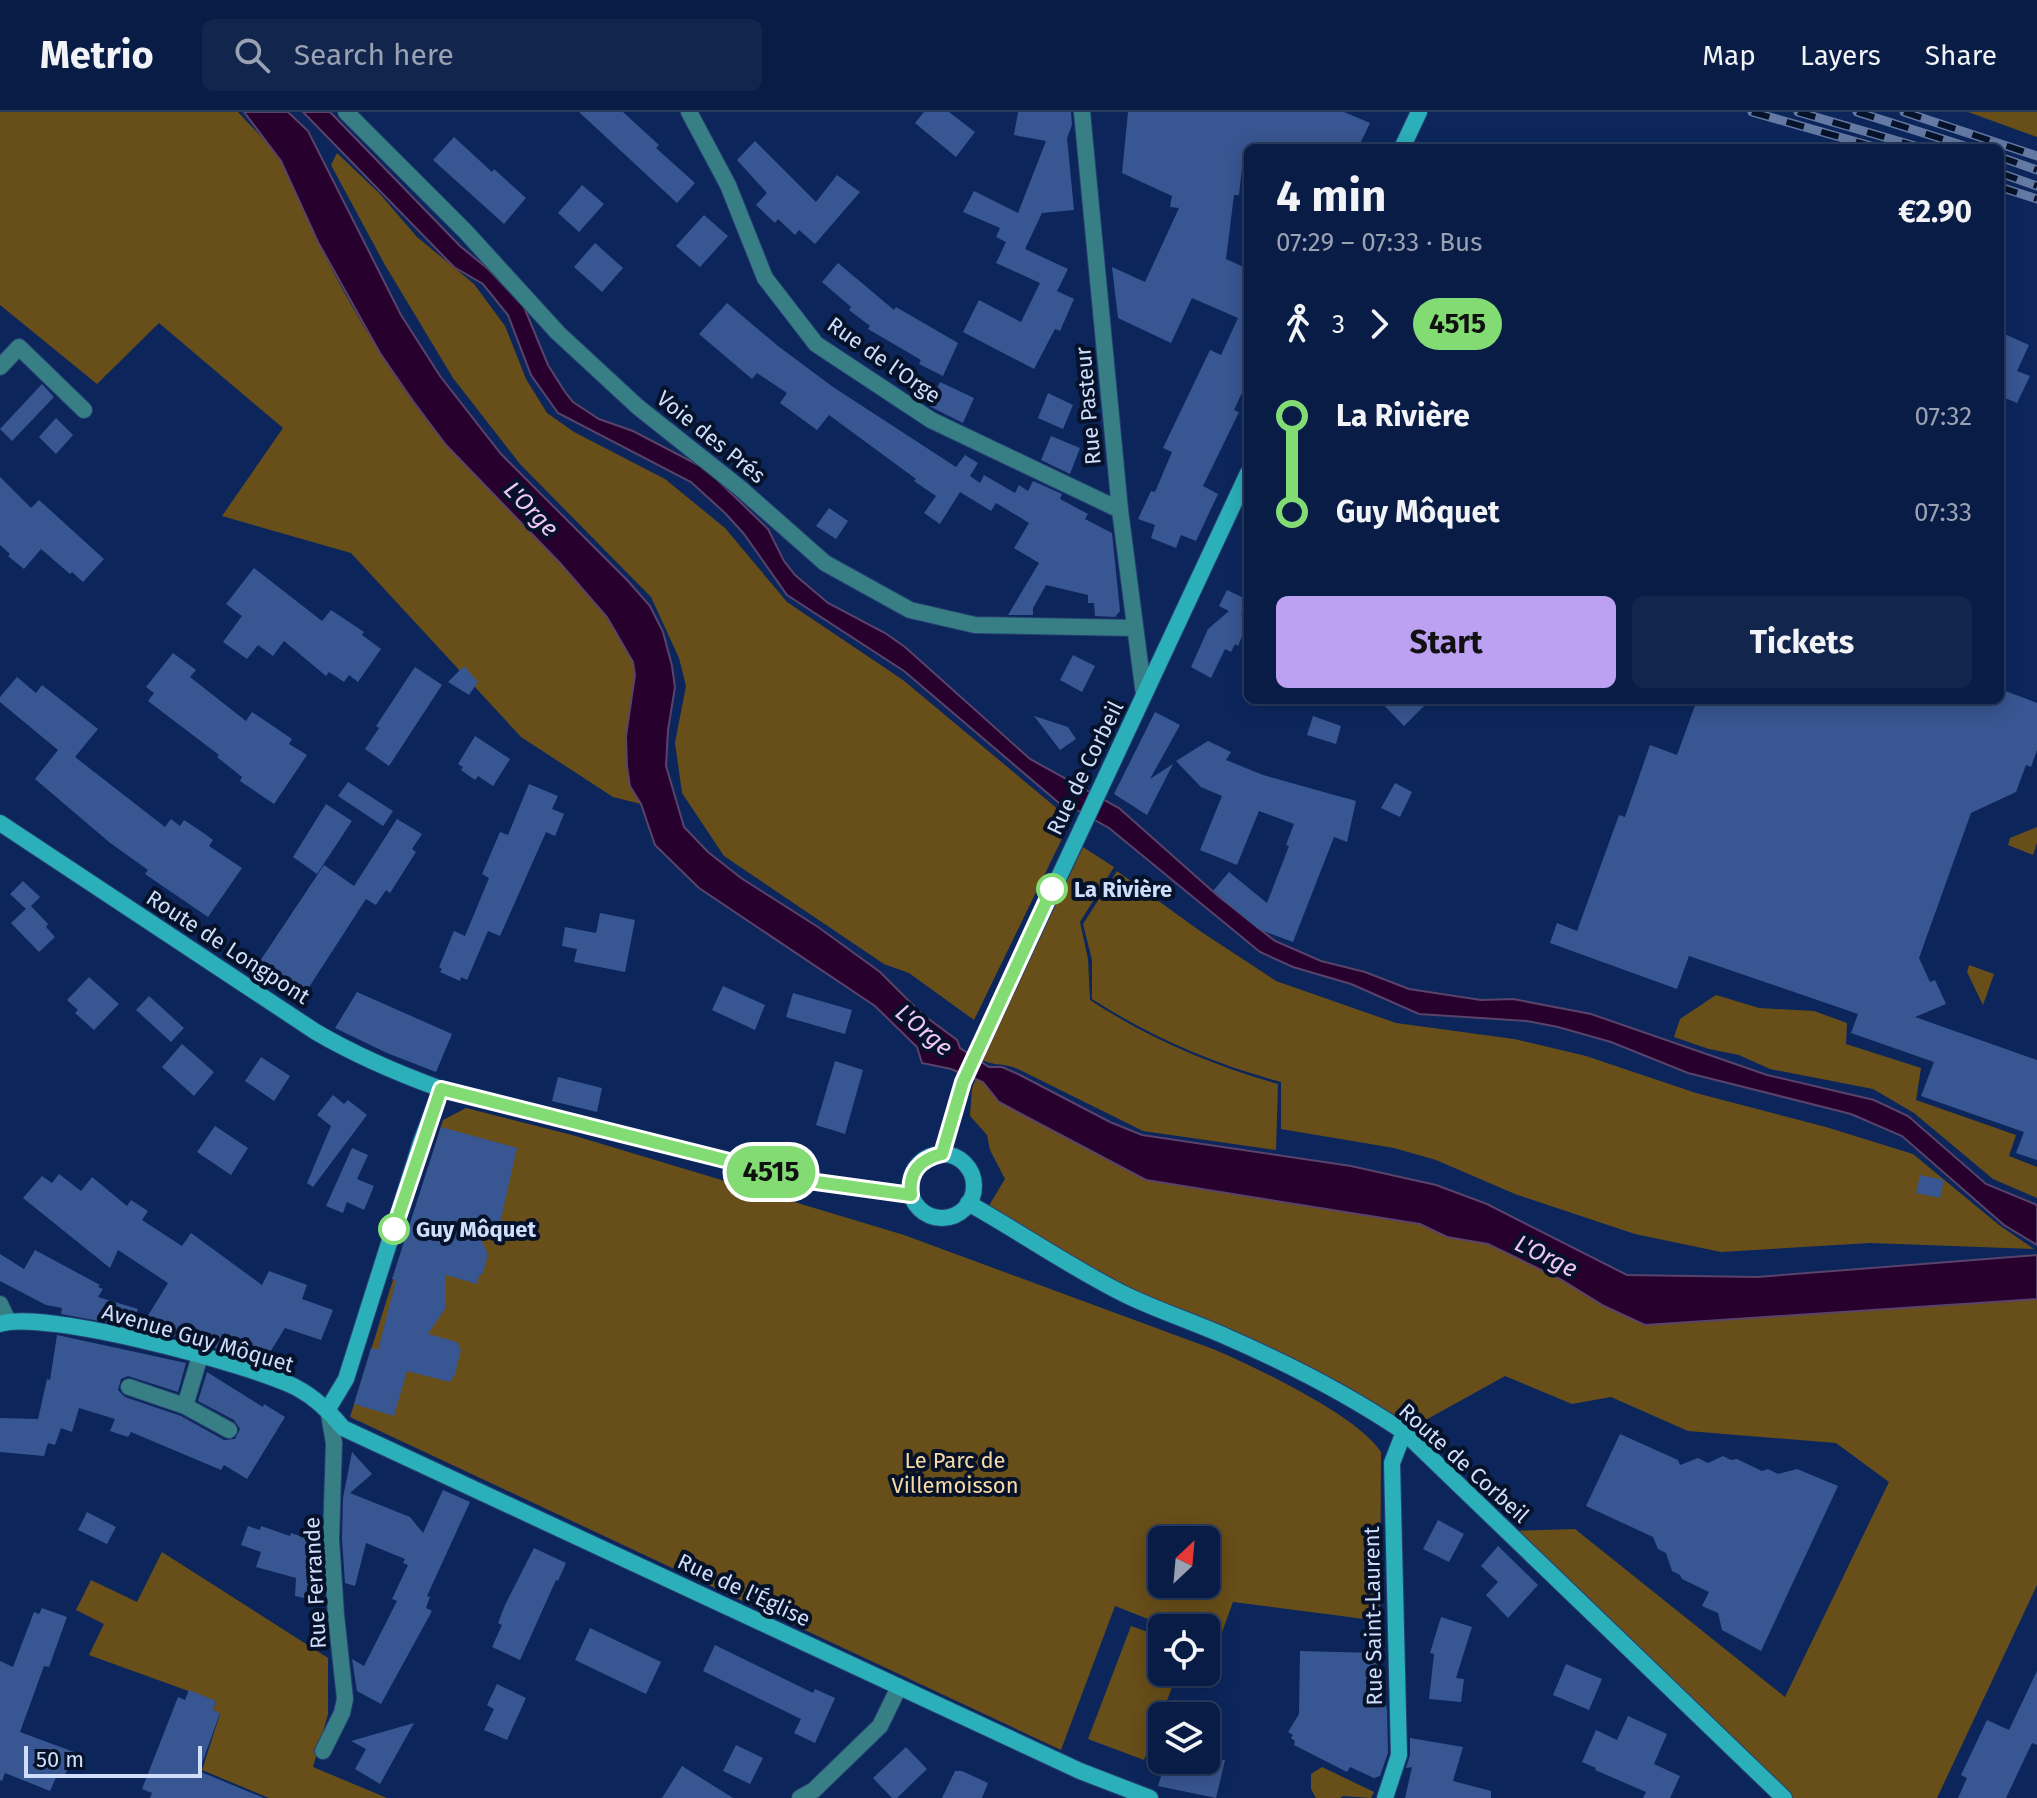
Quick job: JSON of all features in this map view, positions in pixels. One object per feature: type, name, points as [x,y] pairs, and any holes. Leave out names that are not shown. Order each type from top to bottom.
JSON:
[{"type":"main road","points":[[1404,144],[1419,112]]},
{"type":"main road","name":"Rue de Corbeil","points":[[942,1154],[963,1082],[976,1053],[1244,482]]},
{"type":"main road","name":"Route de Longpont","points":[[0,823],[357,1056],[441,1089],[809,1181],[911,1195]]},
{"type":"main road","points":[[328,1409],[346,1379],[421,1142],[441,1089]]},
{"type":"main road","points":[[942,1154],[958,1159],[970,1172],[973,1188],[968,1203],[955,1215],[937,1218],[921,1210],[911,1195],[910,1185],[916,1168],[931,1156],[942,1154]]},
{"type":"main road","name":"Route de Corbeil","points":[[968,1203],[1066,1263],[1128,1296],[1227,1336],[1319,1379],[1404,1432],[1784,1798]]},
{"type":"main road","name":"Avenue Guy Môquet","points":[[4,1323],[25,1320],[94,1330],[200,1356],[297,1388],[328,1409]]},
{"type":"main road","name":"Rue de l'Église","points":[[328,1409],[343,1428],[1080,1771],[1150,1798]]},
{"type":"main road","name":"Rue Saint-Laurent","points":[[1385,1798],[1399,1755],[1392,1463],[1404,1432]]},
{"type":"street","name":"Voie des Prés","points":[[346,112],[466,232],[558,333],[638,407],[740,488],[825,563],[910,610],[975,625],[1135,628]]},
{"type":"street","name":"Rue de l'Orge","points":[[689,112],[728,185],[765,278],[816,344],[931,420],[1120,510]]},
{"type":"street","name":"Rue Pasteur","points":[[1082,112],[1120,510],[1144,695]]},
{"type":"street","points":[[0,367],[19,347],[84,410]]},
{"type":"street","points":[[0,1304],[4,1323]]},
{"type":"street","points":[[185,1406],[200,1356]]},
{"type":"street","points":[[129,1387],[185,1406],[229,1430]]},
{"type":"street","name":"Rue Ferrande","points":[[323,1751],[342,1713],[345,1699],[331,1539],[334,1443],[328,1409]]},
{"type":"street","points":[[800,1798],[814,1790],[880,1726],[899,1687]]},
{"type":"green space","points":[[0,112],[238,112],[261,136],[286,171],[349,301],[412,401],[466,465],[585,588],[631,658],[634,678],[626,753],[629,778],[641,804],[613,797],[521,737],[351,553],[222,516],[283,428],[159,323],[97,384],[0,305]]},
{"type":"green space","points":[[1968,112],[2037,112],[2037,137]]},
{"type":"green space","points":[[337,153],[379,193],[417,237],[474,284],[505,326],[526,379],[547,413],[574,432],[665,479],[725,528],[787,602],[903,680],[1071,820],[974,1020],[909,973],[884,964],[724,856],[682,793],[675,743],[686,686],[679,658],[651,597],[520,464],[453,378],[385,265],[331,165]]},
{"type":"green space","points":[[2037,827],[2033,855],[2008,845],[2010,838]]},
{"type":"green space","points":[[1083,847],[1114,867],[1080,922],[1088,959],[1090,1000],[1181,1049],[1278,1084],[1276,1150],[1143,1131],[1018,1069],[982,1060]]},
{"type":"green space","points":[[1117,871],[1276,981],[1396,1023],[1514,1039],[1586,1056],[1696,1093],[1826,1127],[1913,1154],[1999,1225],[2034,1249],[1870,1243],[1721,1252],[1635,1234],[1515,1194],[1436,1160],[1394,1148],[1281,1129],[1281,1082],[1184,1048],[1092,999],[1092,960],[1083,924]]},
{"type":"green space","points":[[1969,965],[1994,974],[1983,1005],[1967,972]]},
{"type":"green space","points":[[1716,995],[1759,1008],[1814,1011],[1847,1023],[1846,1044],[1921,1068],[1916,1100],[2016,1135],[2009,1156],[2037,1167],[2037,1198],[1993,1179],[1914,1113],[1873,1089],[1770,1069],[1739,1055],[1674,1037],[1680,1019]]},
{"type":"green space","points":[[976,1079],[983,1082],[999,1102],[1146,1180],[1421,1224],[1447,1237],[1488,1244],[1645,1325],[2037,1299],[2037,1585],[1937,1798],[1784,1798],[1507,1531],[1575,1529],[1785,1697],[1889,1482],[1836,1443],[1688,1431],[1611,1397],[1572,1404],[1505,1376],[1404,1432],[1363,1404],[1128,1296],[985,1212],[1005,1179],[990,1150],[987,1135],[970,1116],[972,1088]]},
{"type":"green space","name":"Le Parc de Villemoisson","points":[[466,1108],[572,1135],[904,1235],[1213,1349],[1328,1408],[1351,1423],[1381,1452],[1380,1621],[1233,1602],[1220,1638],[1220,1614],[1148,1614],[1148,1619],[1115,1606],[1061,1750],[350,1417],[443,1120]]},
{"type":"green space","points":[[162,1552],[328,1658],[328,1714],[313,1767],[387,1798],[269,1798],[202,1770],[220,1714],[213,1710],[216,1701],[89,1655],[104,1624],[76,1610],[91,1580],[137,1602]]},
{"type":"green space","points":[[1131,1626],[1148,1632],[1148,1686],[1173,1686],[1166,1702],[1148,1702],[1148,1750],[1144,1760],[1088,1739]]},
{"type":"green space","points":[[1322,1767],[1374,1792],[1371,1798],[1316,1798],[1311,1789],[1311,1774]]},
{"type":"water","name":"L'Orge","points":[[244,112],[288,112],[308,131],[401,315],[440,376],[501,454],[650,606],[663,632],[672,666],[675,687],[666,766],[684,827],[708,852],[741,878],[818,927],[880,972],[922,1014],[957,1040],[960,1048],[989,1067],[1002,1067],[1018,1074],[1110,1122],[1142,1135],[1351,1166],[1436,1185],[1487,1204],[1627,1275],[1757,1277],[2037,1255],[2037,1299],[1645,1325],[1488,1244],[1447,1237],[1420,1224],[1146,1180],[999,1102],[983,1082],[951,1069],[922,1063],[917,1047],[875,1006],[699,888],[655,845],[641,804],[630,786],[627,766],[626,736],[635,675],[633,662],[607,617],[560,563],[446,445],[413,401],[380,353],[318,242],[281,161]]},
{"type":"water","points":[[303,112],[330,112],[524,307],[548,365],[573,402],[599,419],[633,431],[706,469],[768,529],[795,575],[828,603],[905,647],[1030,759],[1119,808],[1218,896],[1275,941],[1321,961],[1365,972],[1409,989],[1481,1000],[1513,999],[1591,1014],[1767,1075],[1874,1100],[1908,1116],[1986,1184],[2037,1205],[2037,1245],[2004,1225],[1902,1136],[1851,1114],[1688,1073],[1611,1042],[1558,1027],[1527,1021],[1419,1014],[1351,984],[1293,967],[1260,952],[1109,828],[1073,808],[1066,809],[904,671],[787,595],[744,534],[691,482],[558,413],[531,375],[508,315],[483,284],[454,267]]},
{"type":"building","points":[[579,112],[623,112],[659,145],[656,148],[695,183],[677,203]]},
{"type":"building","points":[[924,112],[949,112],[975,132],[956,157],[915,123]]},
{"type":"building","points":[[1018,112],[1071,112],[1072,125],[1067,138],[1074,210],[1042,213],[1025,249],[1068,269],[1057,291],[1074,299],[1060,331],[1055,329],[1034,369],[963,332],[979,300],[1021,322],[1040,283],[996,263],[1006,242],[996,237],[1000,228],[963,212],[974,191],[1018,213],[1046,141],[1014,135]]},
{"type":"building","points":[[1128,112],[1344,112],[1370,123],[1360,144],[1244,144],[1239,195],[1234,195],[1226,259],[1244,267],[1244,389],[1234,410],[1239,412],[1203,486],[1218,494],[1196,541],[1181,535],[1176,548],[1151,538],[1155,525],[1138,519],[1151,491],[1155,492],[1172,452],[1163,448],[1210,350],[1221,355],[1238,318],[1192,298],[1171,343],[1118,318],[1112,267],[1145,282],[1179,208],[1170,207],[1172,196],[1122,173]]},
{"type":"building","points":[[454,137],[526,198],[504,224],[433,160]]},
{"type":"building","points":[[755,141],[816,202],[837,175],[860,192],[815,244],[799,230],[795,235],[778,219],[775,223],[756,205],[767,193],[737,160]]},
{"type":"building","points":[[582,185],[604,204],[579,232],[558,213]]},
{"type":"building","points":[[704,215],[728,236],[700,267],[676,246]]},
{"type":"building","points":[[595,243],[623,268],[602,292],[574,267]]},
{"type":"building","points":[[838,263],[894,310],[896,307],[958,343],[943,376],[919,364],[921,360],[868,329],[870,326],[822,282]]},
{"type":"building","points":[[727,303],[833,387],[956,467],[965,455],[978,463],[970,476],[980,483],[984,475],[1015,493],[1019,485],[1028,491],[1033,481],[1062,494],[1060,499],[1088,514],[1085,519],[1112,533],[1120,611],[1115,617],[1095,616],[1094,603],[1088,603],[1088,595],[1046,585],[1033,608],[1033,615],[1008,615],[1039,563],[1014,548],[1029,523],[996,503],[991,511],[960,492],[940,524],[924,513],[936,496],[914,481],[916,479],[829,415],[817,430],[780,403],[787,393],[757,373],[752,379],[699,334]]},
{"type":"building","points":[[2004,334],[2029,345],[2017,371],[2030,376],[2017,403],[2005,398]]},
{"type":"building","points":[[940,382],[974,398],[963,423],[929,406]]},
{"type":"building","points":[[42,384],[54,397],[12,441],[0,429]]},
{"type":"building","points":[[1048,393],[1073,405],[1063,429],[1038,418]]},
{"type":"building","points":[[56,418],[73,435],[56,454],[39,437]]},
{"type":"building","points":[[1051,436],[1080,448],[1070,474],[1041,460]]},
{"type":"building","points":[[0,477],[31,508],[39,500],[104,559],[83,582],[41,549],[24,569],[8,556],[10,554],[0,545]]},
{"type":"building","points":[[829,508],[848,521],[836,539],[816,526]]},
{"type":"building","points":[[254,568],[322,621],[331,610],[364,632],[362,635],[381,649],[358,682],[349,675],[344,682],[329,672],[326,676],[284,641],[273,656],[258,645],[247,659],[223,642],[242,616],[226,604]]},
{"type":"building","points":[[1227,590],[1244,598],[1241,615],[1244,616],[1244,632],[1238,646],[1235,644],[1231,652],[1225,649],[1211,678],[1191,667],[1208,629],[1229,611],[1219,606]]},
{"type":"building","points":[[173,653],[196,670],[190,677],[246,721],[252,712],[292,739],[289,744],[307,755],[274,804],[240,781],[242,777],[217,757],[219,755],[148,701],[154,693],[146,687]]},
{"type":"building","points":[[1073,655],[1095,666],[1082,692],[1060,680]]},
{"type":"building","points":[[464,666],[478,682],[469,695],[448,682]]},
{"type":"building","points":[[415,667],[442,685],[389,766],[365,749],[379,728],[376,726]]},
{"type":"building","points":[[17,677],[36,693],[42,685],[98,729],[75,757],[165,827],[171,819],[180,826],[184,820],[213,840],[209,846],[242,868],[208,917],[145,874],[148,870],[109,842],[35,779],[58,750],[0,702],[0,697]]},
{"type":"building","points":[[2004,691],[2037,703],[2037,750],[2031,767],[2026,765],[2016,792],[1971,813],[1919,958],[1930,982],[1935,980],[1946,1004],[1915,1017],[2037,1060],[2037,1160],[2016,1153],[2024,1132],[1921,1096],[1934,1062],[1851,1033],[1858,1014],[1689,956],[1677,989],[1550,943],[1557,923],[1577,931],[1619,815],[1625,817],[1650,745],[1677,755],[1696,704],[2004,704]]},
{"type":"building","points":[[1383,704],[1426,704],[1404,726]]},
{"type":"building","points":[[1155,712],[1180,725],[1150,779],[1173,764],[1147,815],[1114,794]]},
{"type":"building","points":[[1034,716],[1068,727],[1076,739],[1060,750]]},
{"type":"building","points":[[1313,716],[1341,726],[1336,744],[1307,735]]},
{"type":"building","points":[[475,736],[510,759],[493,786],[478,776],[475,780],[458,764]]},
{"type":"building","points":[[1208,741],[1231,752],[1226,760],[1263,775],[1356,801],[1347,842],[1334,837],[1293,942],[1258,929],[1213,891],[1229,872],[1267,903],[1294,824],[1259,811],[1237,865],[1200,850],[1222,796],[1201,787],[1176,761]]},
{"type":"building","points":[[348,782],[393,811],[383,826],[338,796]]},
{"type":"building","points":[[1395,783],[1412,792],[1400,817],[1381,808]]},
{"type":"building","points":[[529,784],[558,796],[552,809],[564,814],[555,836],[546,832],[500,936],[488,931],[467,980],[461,977],[460,981],[440,972],[442,969],[439,967],[454,931],[465,936],[489,878],[482,874],[500,832],[508,835]]},
{"type":"building","points":[[326,804],[352,821],[317,874],[293,857]]},
{"type":"building","points":[[397,819],[422,834],[412,849],[416,852],[390,893],[386,890],[376,905],[366,899],[302,998],[279,984],[269,975],[271,972],[258,964],[324,865],[354,886]]},
{"type":"building","points":[[23,881],[40,897],[31,906],[48,924],[46,927],[55,937],[39,952],[11,923],[26,909],[10,894]]},
{"type":"building","points":[[600,913],[635,920],[625,972],[574,962],[577,949],[562,946],[565,927],[596,933]]},
{"type":"building","points":[[89,977],[119,1004],[94,1030],[75,1013],[78,1010],[67,1000]]},
{"type":"building","points":[[723,986],[765,1005],[755,1030],[712,1010]]},
{"type":"building","points":[[357,992],[452,1034],[436,1072],[335,1028]]},
{"type":"building","points":[[793,993],[852,1010],[845,1034],[786,1017]]},
{"type":"building","points":[[149,996],[184,1028],[171,1042],[136,1010]]},
{"type":"building","points":[[182,1044],[214,1072],[194,1096],[162,1067]]},
{"type":"building","points":[[261,1057],[290,1076],[274,1101],[245,1081]]},
{"type":"building","points":[[835,1061],[863,1070],[845,1134],[816,1125]]},
{"type":"building","points":[[558,1077],[602,1088],[597,1112],[552,1101]]},
{"type":"building","points":[[333,1095],[344,1104],[348,1100],[367,1115],[313,1187],[307,1183],[331,1126],[317,1115]]},
{"type":"building","points":[[215,1126],[248,1148],[231,1175],[197,1152]]},
{"type":"building","points":[[441,1127],[517,1148],[499,1228],[470,1217],[488,1254],[483,1273],[477,1284],[446,1275],[445,1309],[428,1334],[457,1342],[461,1350],[455,1374],[450,1382],[407,1371],[394,1416],[354,1404],[371,1348],[378,1350],[396,1280],[392,1279]]},
{"type":"building","points":[[352,1148],[368,1155],[357,1179],[374,1186],[364,1210],[347,1202],[343,1213],[326,1206]]},
{"type":"building","points":[[59,1174],[81,1191],[92,1177],[127,1206],[131,1200],[148,1211],[142,1220],[182,1246],[191,1233],[262,1285],[269,1271],[307,1285],[302,1299],[333,1310],[321,1340],[285,1328],[264,1362],[141,1327],[168,1283],[118,1250],[110,1268],[23,1198],[42,1176],[52,1183]]},
{"type":"building","points":[[1920,1175],[1944,1180],[1940,1198],[1916,1193]]},
{"type":"building","points":[[35,1250],[100,1285],[98,1287],[103,1289],[98,1297],[138,1309],[131,1324],[137,1328],[61,1314],[62,1308],[46,1305],[0,1281],[0,1254],[24,1269]]},
{"type":"building","points":[[57,1335],[186,1363],[178,1392],[128,1376],[121,1379],[118,1390],[125,1397],[181,1416],[224,1440],[235,1439],[240,1429],[234,1420],[198,1401],[207,1372],[285,1417],[247,1479],[224,1465],[221,1470],[131,1432],[128,1437],[110,1431],[115,1419],[79,1408],[72,1432],[61,1428],[55,1445],[48,1443],[44,1456],[0,1452],[0,1418],[38,1419],[47,1379],[50,1380]]},
{"type":"building","points":[[1620,1434],[1678,1460],[1680,1465],[1698,1458],[1708,1463],[1723,1456],[1778,1474],[1797,1469],[1838,1486],[1761,1651],[1722,1630],[1718,1613],[1702,1606],[1709,1592],[1672,1571],[1666,1553],[1658,1549],[1653,1537],[1586,1506]]},
{"type":"building","points":[[352,1452],[372,1474],[350,1493],[410,1517],[423,1533],[443,1490],[470,1502],[427,1596],[430,1597],[426,1608],[432,1611],[381,1704],[357,1691],[352,1659],[364,1666],[397,1601],[392,1599],[408,1565],[403,1563],[405,1559],[366,1543],[355,1586],[345,1583],[343,1498]]},
{"type":"building","points":[[87,1512],[116,1527],[107,1544],[78,1530]]},
{"type":"building","points":[[1438,1520],[1464,1534],[1449,1562],[1423,1549]]},
{"type":"building","points":[[248,1526],[260,1530],[261,1526],[290,1536],[291,1533],[320,1543],[322,1602],[295,1596],[296,1578],[256,1567],[261,1552],[241,1545]]},
{"type":"building","points":[[1498,1546],[1538,1585],[1508,1618],[1486,1595],[1498,1582],[1481,1566]]},
{"type":"building","points":[[534,1548],[566,1563],[520,1660],[492,1647],[502,1625],[498,1623],[505,1605]]},
{"type":"building","points":[[42,1608],[67,1617],[49,1667],[44,1666],[20,1732],[74,1752],[64,1778],[57,1775],[50,1791],[5,1773],[0,1780],[0,1661],[13,1667],[34,1612],[39,1614]]},
{"type":"building","points":[[1441,1617],[1472,1627],[1456,1678],[1464,1679],[1461,1702],[1429,1699],[1434,1654],[1430,1653]]},
{"type":"building","points":[[590,1628],[661,1662],[646,1694],[575,1660]]},
{"type":"building","points":[[715,1645],[813,1693],[815,1689],[835,1698],[815,1743],[794,1733],[801,1719],[703,1671]]},
{"type":"building","points":[[1300,1651],[1376,1653],[1387,1710],[1388,1753],[1380,1776],[1374,1778],[1350,1767],[1347,1772],[1294,1745],[1293,1735],[1288,1732],[1299,1714]]},
{"type":"building","points":[[1566,1664],[1602,1679],[1589,1710],[1553,1695]]},
{"type":"building","points":[[2037,1671],[2037,1745],[2032,1743],[2006,1798],[1958,1798],[1967,1778],[1961,1775],[1987,1720],[2009,1730]]},
{"type":"building","points":[[497,1684],[526,1698],[507,1740],[484,1730],[494,1709],[487,1705]]},
{"type":"building","points":[[189,1690],[216,1701],[213,1710],[220,1713],[201,1772],[264,1798],[150,1798],[152,1793],[142,1789],[178,1697],[185,1700]]},
{"type":"building","points":[[1628,1716],[1667,1734],[1654,1764],[1680,1776],[1670,1798],[1643,1798],[1646,1792],[1582,1762],[1596,1730],[1617,1740]]},
{"type":"building","points":[[414,1723],[380,1784],[355,1769],[366,1749],[351,1741]]},
{"type":"building","points":[[1410,1738],[1463,1747],[1453,1781],[1491,1791],[1491,1798],[1405,1798],[1412,1767],[1406,1768]]},
{"type":"building","points":[[736,1745],[763,1758],[750,1784],[723,1771]]},
{"type":"building","points":[[906,1747],[927,1769],[897,1798],[892,1798],[873,1778]]},
{"type":"building","points":[[1220,1760],[1225,1760],[1216,1798],[1158,1786],[1162,1774],[1220,1774]]},
{"type":"building","points":[[682,1766],[733,1798],[662,1798]]},
{"type":"building","points":[[955,1771],[988,1783],[982,1798],[942,1798]]},
{"type":"railway","points":[[1752,112],[1864,144]]},
{"type":"railway","points":[[1798,112],[1908,144]]},
{"type":"railway","points":[[1857,112],[1958,144]]},
{"type":"railway","points":[[1904,112],[2001,144]]},
{"type":"railway","points":[[2004,145],[2037,156]]},
{"type":"railway","points":[[2004,158],[2037,170]]},
{"type":"railway","points":[[2004,174],[2037,186]]},
{"type":"railway","points":[[2004,188],[2037,199]]},
{"type":"bus line","name":"4515","points":[[394,1229],[441,1089],[809,1181],[911,1195],[910,1185],[916,1168],[931,1156],[942,1154],[963,1082],[1052,889]]},
{"type":"place","name":"La Rivière","points":[[1052,889]]},
{"type":"place","name":"Guy Môquet","points":[[394,1229]]}]
